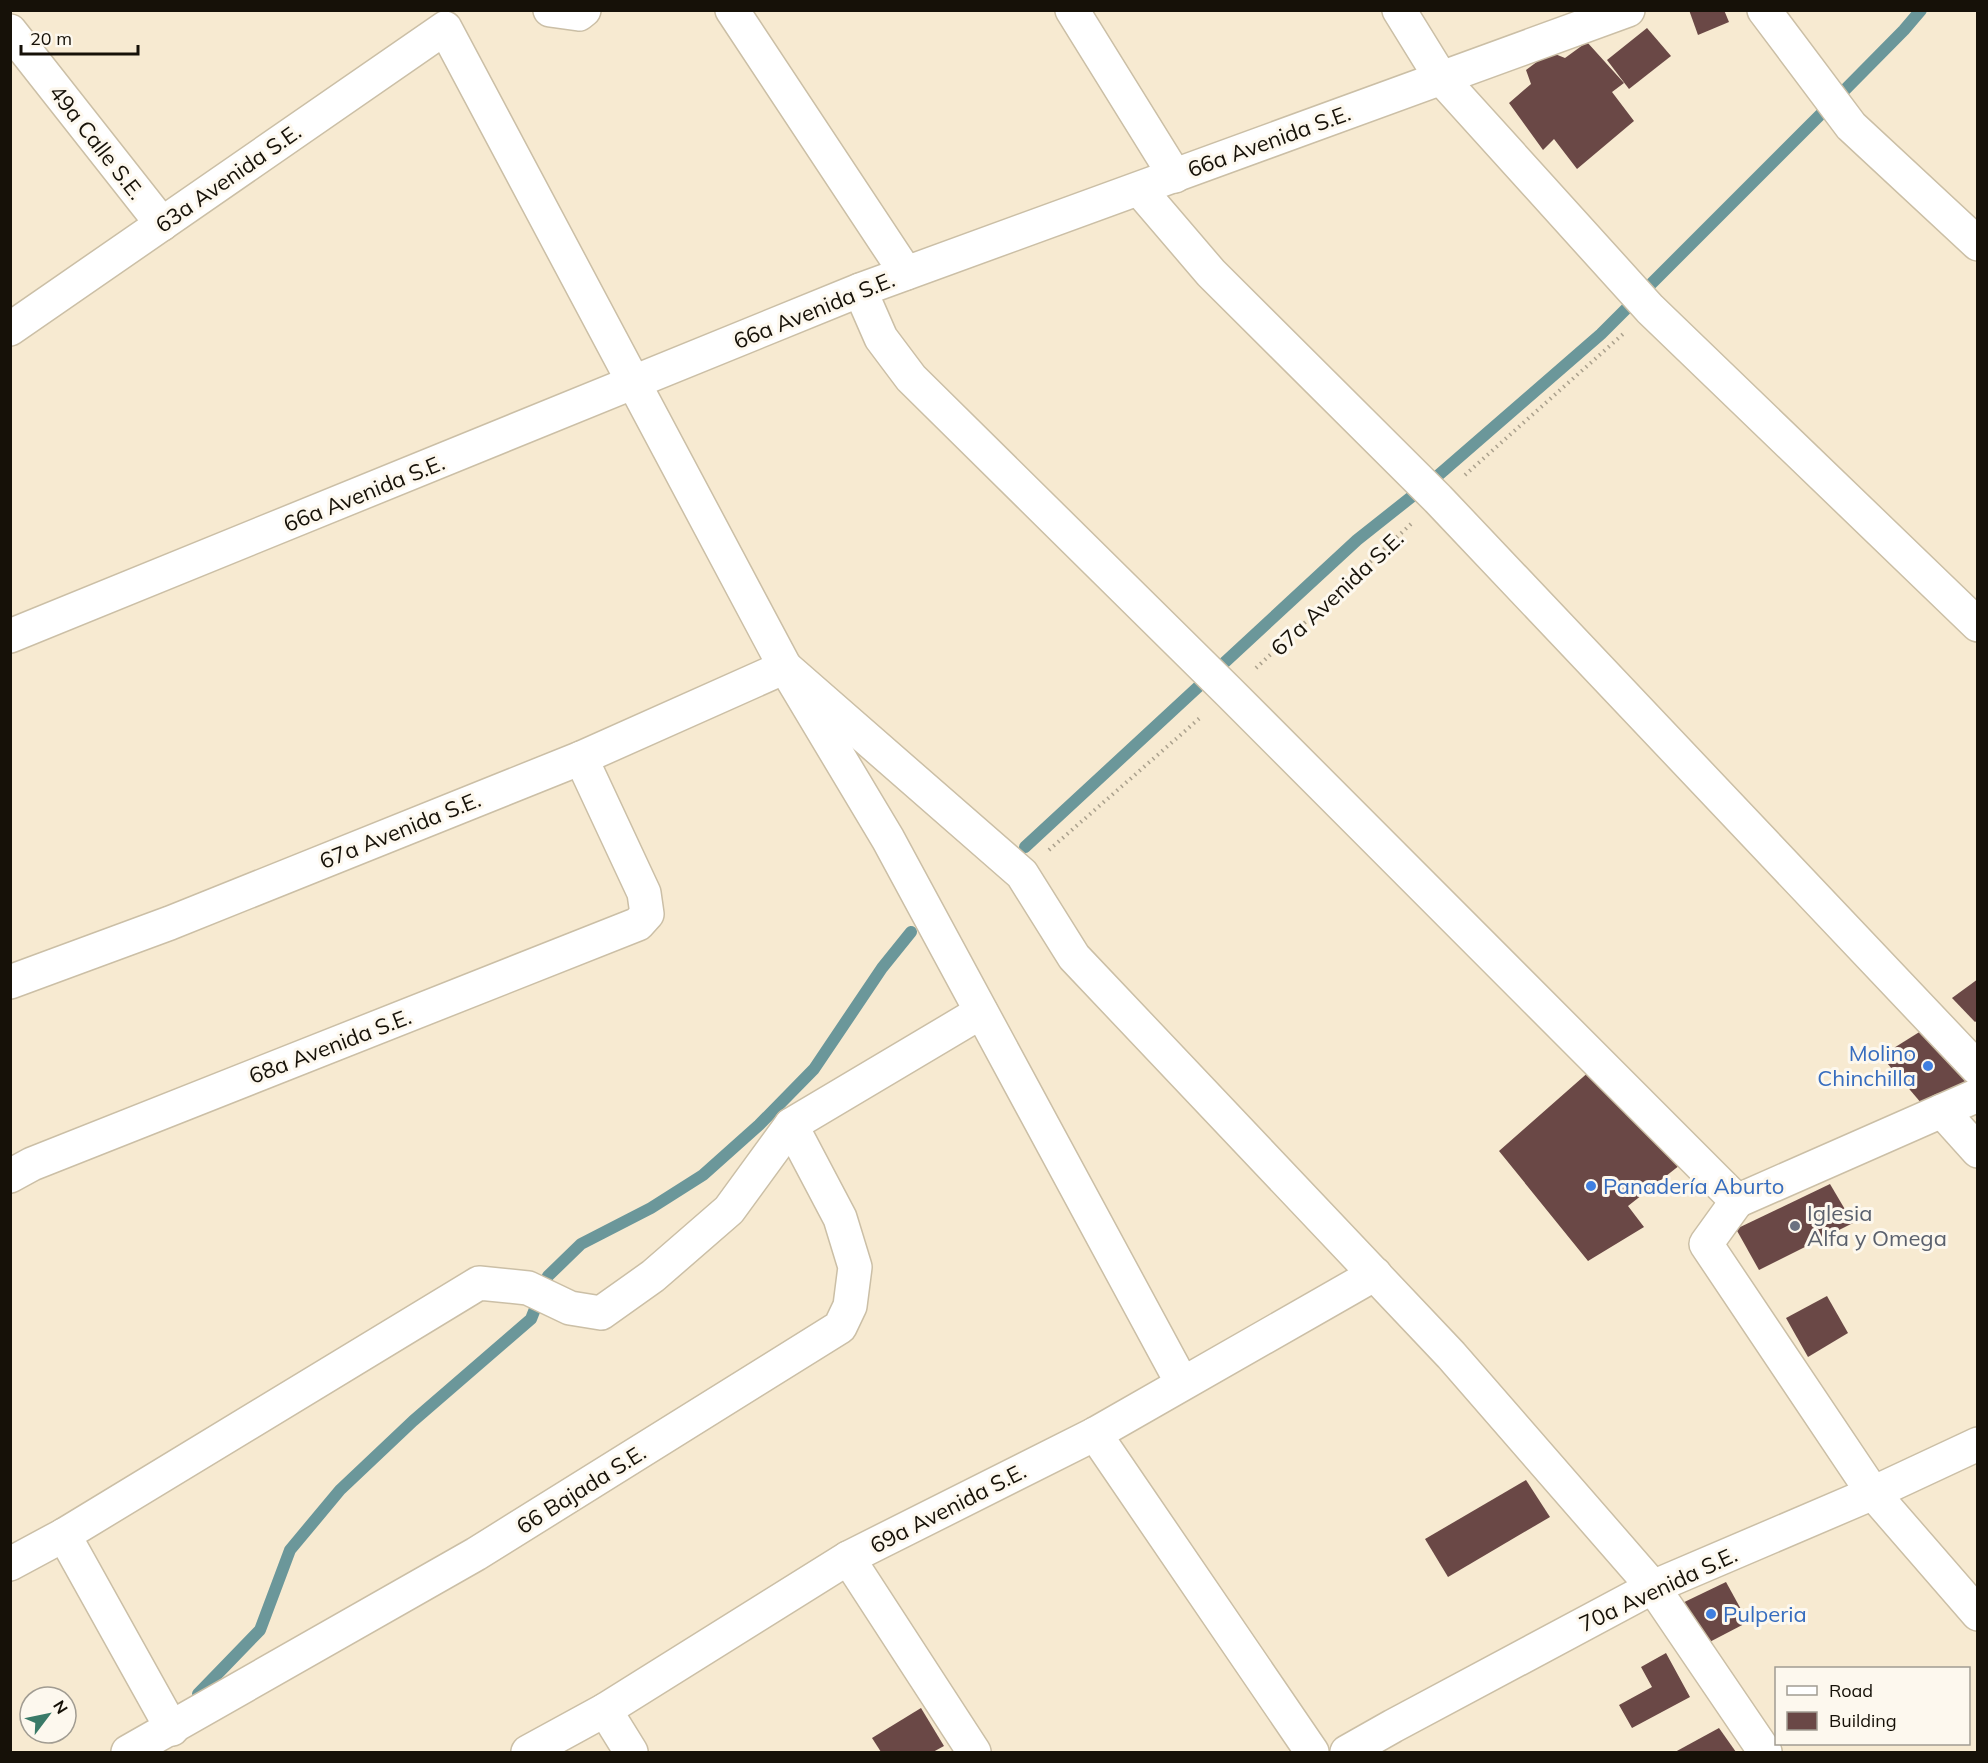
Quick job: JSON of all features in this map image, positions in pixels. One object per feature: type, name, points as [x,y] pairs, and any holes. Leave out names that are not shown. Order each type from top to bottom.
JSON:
[{"type":"street","points":[[550,10],[579,14],[584,10]]},
{"type":"street","points":[[732,10],[906,273]]},
{"type":"street","points":[[1072,10],[1175,176]]},
{"type":"street","points":[[1399,10],[1441,78],[1650,309],[1977,625]]},
{"type":"street","name":"66a Avenida S.E.","points":[[10,636],[860,290],[1441,78],[1580,18],[1628,10]]},
{"type":"street","points":[[1764,10],[1851,126],[1977,244]]},
{"type":"street","name":"63a Avenida S.E.","points":[[10,329],[445,28],[635,382]]},
{"type":"street","name":"49a Calle S.E.","points":[[10,31],[162,224]]},
{"type":"street","points":[[1140,189],[1211,273],[1438,499],[1977,1069]]},
{"type":"street","points":[[860,290],[881,338],[911,378],[1229,692],[1737,1201]]},
{"type":"street","points":[[635,382],[785,667],[888,838],[1182,1383]]},
{"type":"street","points":[[785,667],[1022,874],[1074,957],[1451,1355],[1653,1587],[1765,1752]]},
{"type":"street","name":"67a Avenida S.E.","points":[[10,981],[181,918],[581,758],[785,667]]},
{"type":"street","name":"68a Avenida S.E.","points":[[10,1176],[32,1164],[638,924],[647,914],[644,893],[581,758]]},
{"type":"street","points":[[10,1564],[64,1535],[479,1283],[528,1288],[570,1308],[602,1312],[653,1276],[729,1210],[791,1125],[981,1012]]},
{"type":"street","points":[[1977,1095],[1737,1201],[1706,1244],[1873,1493],[1977,1614]]},
{"type":"street","points":[[1942,1111],[1977,1151]]},
{"type":"street","name":"66 Bajada S.E.","points":[[128,1752],[476,1554],[840,1327],[850,1306],[855,1268],[840,1218],[791,1125]]},
{"type":"street","name":"69a Avenida S.E.","points":[[528,1752],[605,1710],[848,1558],[1095,1434],[1375,1275]]},
{"type":"street","points":[[1095,1434],[1312,1752]]},
{"type":"street","name":"70a Avenida S.E.","points":[[1347,1752],[1653,1587],[1873,1493],[1977,1444]]},
{"type":"street","points":[[64,1535],[172,1729]]},
{"type":"street","points":[[848,1558],[974,1752]]},
{"type":"street","points":[[605,1710],[631,1752]]},
{"type":"path","name":"67a Avenida S.E.","points":[[1022,874],[1229,692],[1438,499],[1650,309]]},
{"type":"building","points":[[1689,10],[1724,10],[1729,22],[1698,35]]},
{"type":"building","points":[[1647,28],[1671,56],[1629,89],[1607,60]]},
{"type":"building","points":[[1587,42],[1624,83],[1612,92],[1634,121],[1577,169],[1554,139],[1543,150],[1509,103],[1531,84],[1526,70],[1550,52],[1565,58]]},
{"type":"building","points":[[1978,979],[1978,1020],[1975,1022],[1952,998]]},
{"type":"building","name":"Molino Chinchilla","points":[[1929,1026],[1976,1076],[1922,1104],[1881,1056]]},
{"type":"building","name":"Panadería Aburto","points":[[1591,1070],[1680,1165],[1628,1206],[1644,1227],[1588,1261],[1499,1151]]},
{"type":"building","name":"Iglesia Alfa y Omega","points":[[1830,1184],[1853,1223],[1759,1270],[1736,1229]]},
{"type":"building","points":[[1827,1296],[1848,1333],[1808,1357],[1786,1318]]},
{"type":"building","points":[[1526,1480],[1550,1517],[1448,1577],[1425,1539]]},
{"type":"building","name":"Pulperia","points":[[1726,1582],[1748,1622],[1700,1647],[1674,1607]]},
{"type":"building","name":"Pulperia","points":[[1666,1653],[1690,1697],[1632,1728],[1619,1705],[1652,1687],[1641,1667]]},
{"type":"building","points":[[921,1708],[944,1746],[933,1752],[881,1752],[872,1738]]},
{"type":"building","points":[[1719,1728],[1736,1752],[1675,1752]]},
{"type":"waterway","points":[[1025,847],[1357,540],[1434,479],[1601,334],[1904,30],[1921,10]]},
{"type":"waterway","points":[[198,1694],[260,1630],[290,1550],[340,1490],[413,1421],[531,1319],[548,1276],[581,1244],[651,1208],[703,1175],[759,1125],[814,1069],[882,968],[911,932]]},
{"type":"place","name":"Molino Chinchilla","points":[[1928,1066]]},
{"type":"place","name":"Panadería Aburto","points":[[1591,1186]]},
{"type":"place","name":"Iglesia Alfa y Omega","points":[[1795,1226]]},
{"type":"place","name":"Pulperia","points":[[1711,1614]]}]
